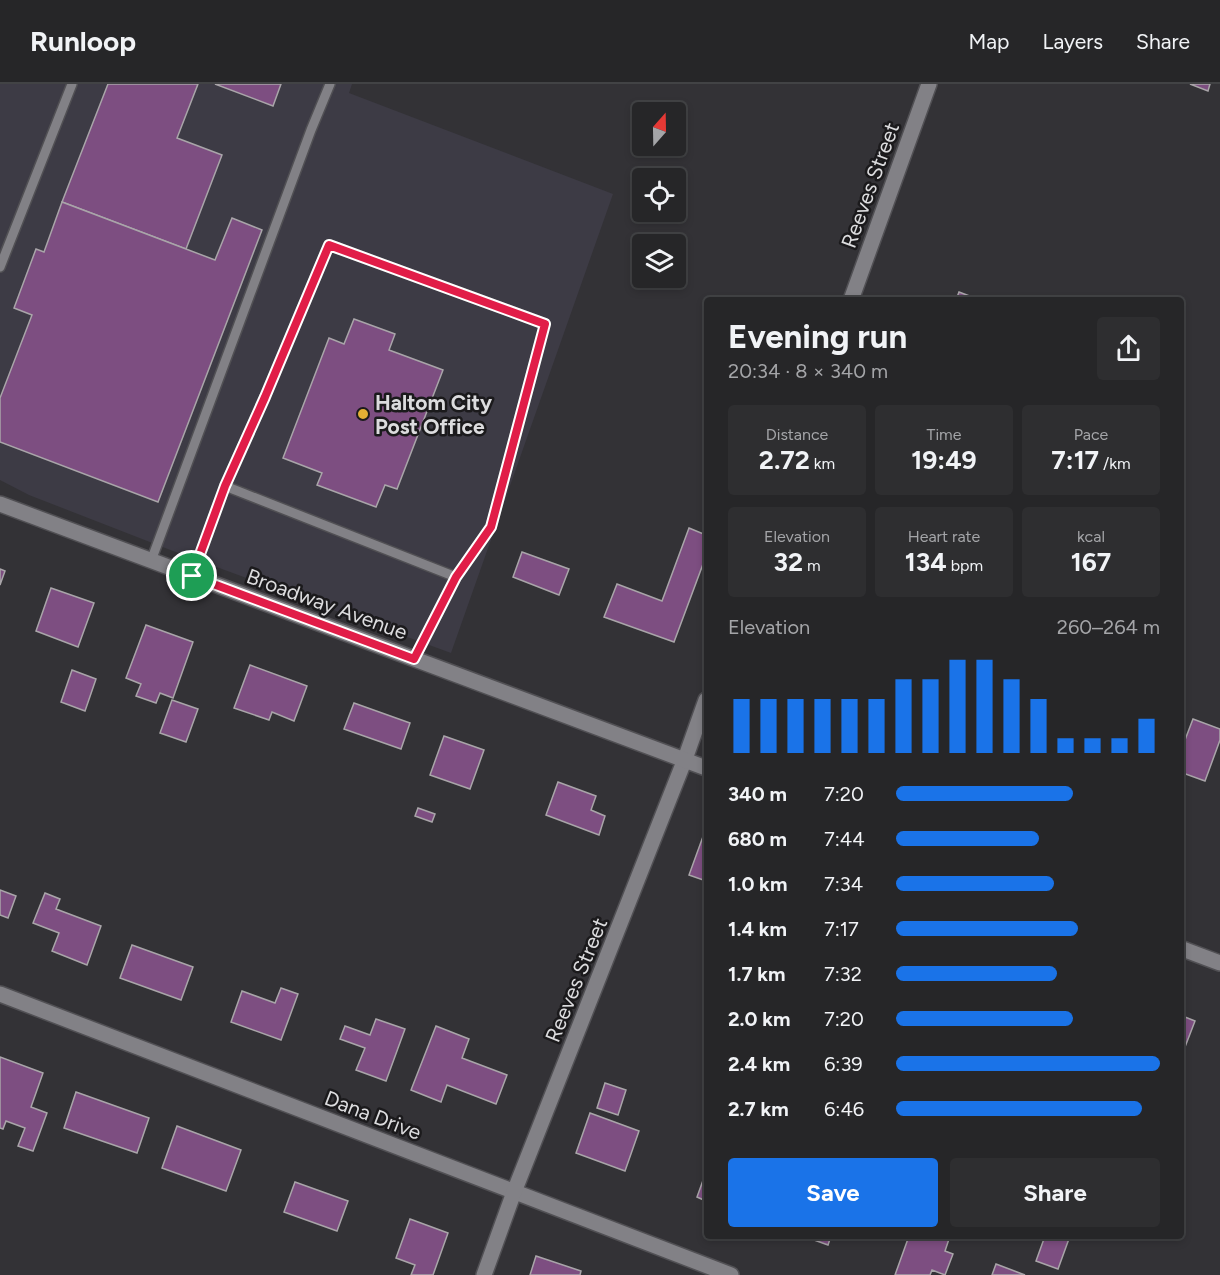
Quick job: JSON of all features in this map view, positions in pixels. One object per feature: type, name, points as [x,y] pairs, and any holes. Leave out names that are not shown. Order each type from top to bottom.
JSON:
[{"type":"street","name":"Reeves Street","points":[[852,297],[929,84]]},
{"type":"street","name":"Broadway Avenue","points":[[0,504],[704,767]]},
{"type":"street","name":"Reeves Street","points":[[484,1275],[514,1192],[704,706]]},
{"type":"street","points":[[1184,950],[1220,963]]},
{"type":"street","name":"Dana Drive","points":[[0,994],[731,1275]]},
{"type":"lane","points":[[0,267],[72,84]]},
{"type":"lane","points":[[151,561],[310,130],[330,84]]},
{"type":"lane","points":[[192,576],[225,486],[329,245],[545,324],[491,527],[456,577],[414,659]]},
{"type":"lane","points":[[225,486],[456,577]]},
{"type":"shaded area","points":[[0,84],[352,84],[349,93],[613,194],[451,653],[173,551],[29,495],[0,480]]},
{"type":"building","points":[[108,84],[198,84],[177,138],[222,155],[186,249],[62,202]]},
{"type":"building","points":[[215,84],[281,84],[273,106]]},
{"type":"building","points":[[1190,84],[1210,84],[1208,91]]},
{"type":"building","points":[[62,202],[215,260],[232,218],[262,230],[158,502],[0,442],[0,398],[32,315],[14,308],[36,249],[44,252]]},
{"type":"building","points":[[959,292],[972,297],[957,297]]},
{"type":"building","name":"Haltom City Post Office","points":[[354,319],[395,334],[389,350],[443,370],[397,489],[385,485],[376,507],[317,485],[322,473],[283,458],[329,338],[344,344]]},
{"type":"building","points":[[689,528],[704,534],[704,561],[674,642],[604,617],[617,584],[662,601]]},
{"type":"building","points":[[522,552],[569,569],[559,595],[513,577]]},
{"type":"building","points":[[0,569],[5,571],[0,585]]},
{"type":"building","points":[[51,588],[94,603],[78,647],[36,631]]},
{"type":"building","points":[[146,625],[193,642],[173,698],[160,693],[156,703],[136,696],[141,684],[126,678]]},
{"type":"building","points":[[250,665],[307,686],[294,721],[272,712],[269,720],[234,708]]},
{"type":"building","points":[[72,670],[96,679],[85,711],[61,702]]},
{"type":"building","points":[[172,700],[198,709],[186,742],[160,733]]},
{"type":"building","points":[[354,703],[410,723],[401,749],[344,729]]},
{"type":"building","points":[[1193,719],[1220,729],[1220,740],[1205,781],[1184,773],[1184,743]]},
{"type":"building","points":[[444,736],[484,750],[470,789],[430,775]]},
{"type":"building","points":[[558,782],[596,796],[591,810],[605,816],[599,835],[546,815]]},
{"type":"building","points":[[418,808],[435,814],[432,822],[415,816]]},
{"type":"building","points":[[704,834],[704,880],[689,875]]},
{"type":"building","points":[[0,890],[16,896],[8,918],[0,915]]},
{"type":"building","points":[[45,893],[60,899],[56,909],[101,926],[87,965],[52,951],[59,933],[33,923]]},
{"type":"building","points":[[132,945],[193,967],[181,1000],[120,978]]},
{"type":"building","points":[[281,988],[298,994],[281,1040],[231,1022],[242,991],[275,1003]]},
{"type":"building","points":[[1184,1017],[1195,1021],[1184,1050]]},
{"type":"building","points":[[376,1019],[405,1029],[386,1081],[356,1070],[365,1048],[340,1039],[345,1026],[370,1035]]},
{"type":"building","points":[[436,1026],[469,1039],[462,1058],[507,1075],[496,1104],[447,1085],[441,1102],[411,1090]]},
{"type":"building","points":[[0,1057],[43,1073],[31,1107],[47,1113],[33,1151],[18,1146],[25,1128],[6,1121],[3,1129],[0,1128]]},
{"type":"building","points":[[605,1083],[626,1090],[618,1115],[597,1108]]},
{"type":"building","points":[[76,1092],[149,1118],[137,1153],[64,1128]]},
{"type":"building","points":[[590,1113],[639,1131],[625,1171],[576,1153]]},
{"type":"building","points":[[177,1126],[241,1150],[226,1191],[162,1168]]},
{"type":"building","points":[[704,1178],[704,1200],[697,1197]]},
{"type":"building","points":[[295,1182],[348,1201],[337,1231],[284,1212]]},
{"type":"building","points":[[410,1219],[448,1233],[433,1275],[411,1275],[415,1265],[396,1258]]},
{"type":"building","points":[[811,1239],[830,1239],[828,1245]]},
{"type":"building","points":[[908,1239],[949,1239],[945,1251],[953,1254],[945,1275],[932,1270],[930,1275],[895,1275]]},
{"type":"building","points":[[1044,1239],[1069,1239],[1058,1269],[1036,1261]]},
{"type":"building","points":[[536,1256],[581,1271],[580,1275],[530,1275]]},
{"type":"building","points":[[996,1264],[1025,1275],[992,1275]]},
{"type":"place","name":"Haltom City Post Office","points":[[363,414]]},
{"type":"route","points":[[329,245],[545,324],[491,527],[456,577],[414,659],[192,576],[225,486],[329,245]]}]
